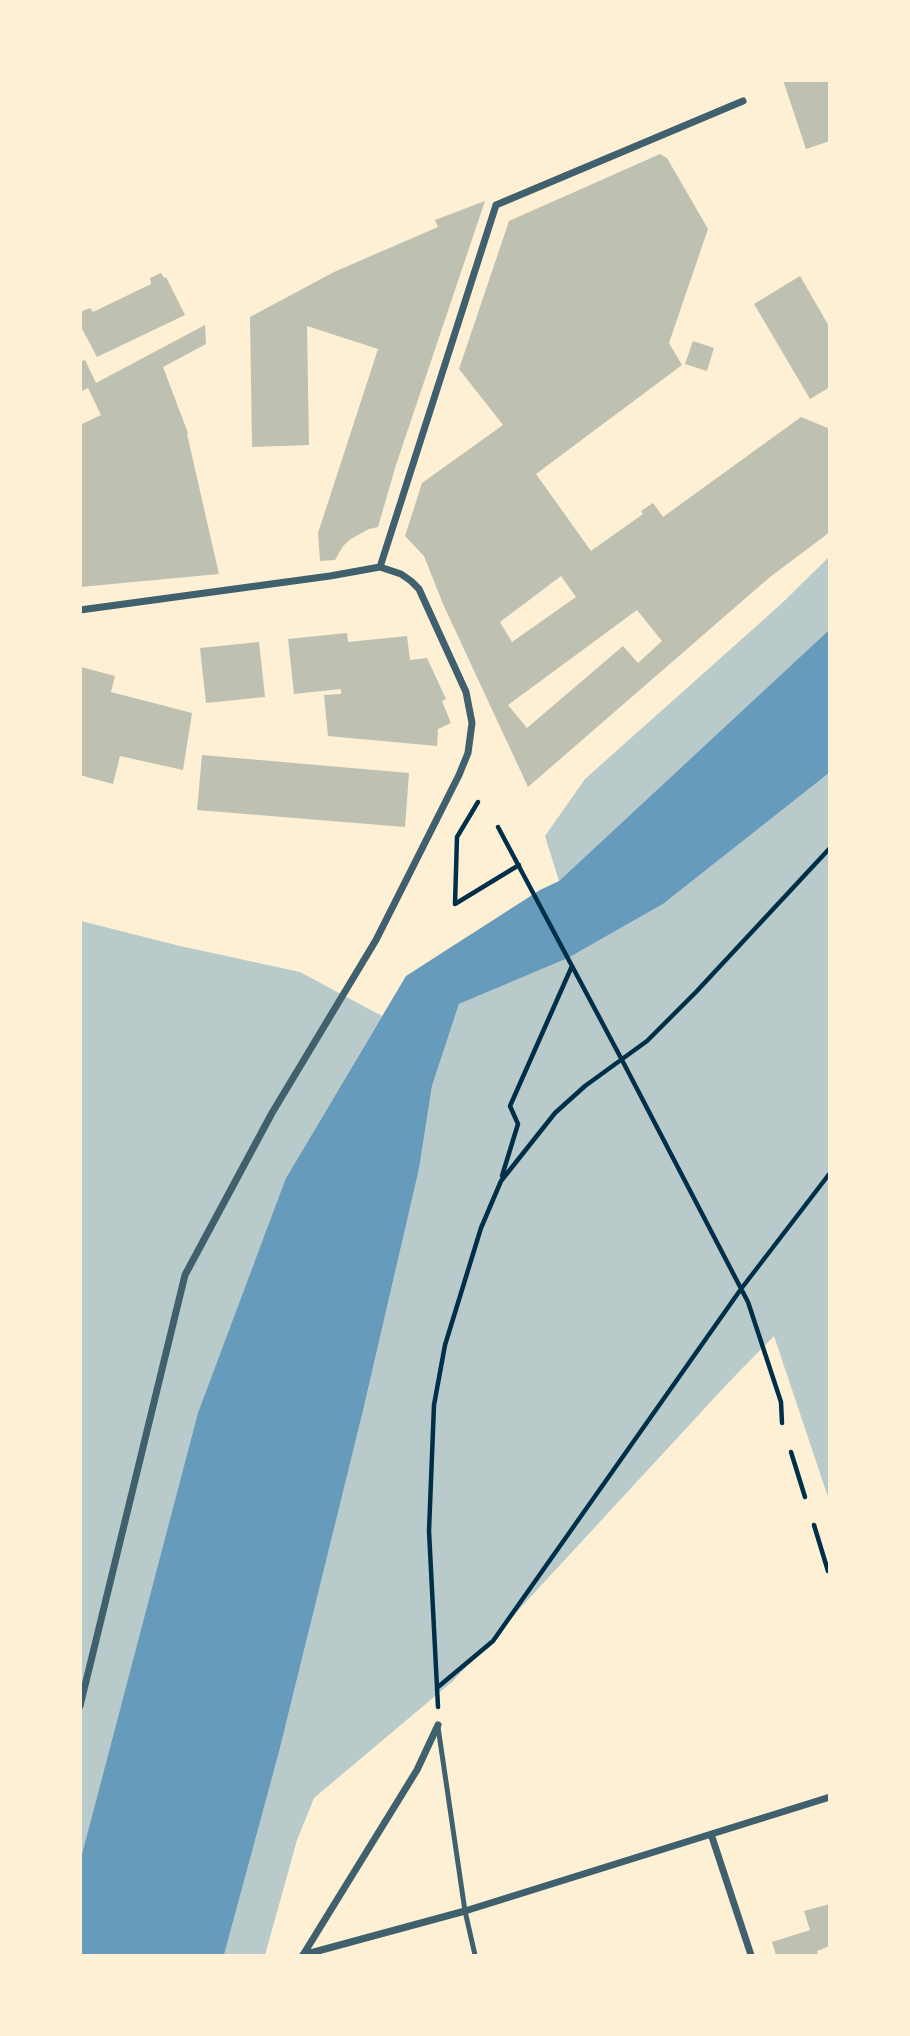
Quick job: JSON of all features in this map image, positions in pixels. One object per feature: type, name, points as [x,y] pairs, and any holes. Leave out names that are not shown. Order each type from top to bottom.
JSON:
[{"type":"street","points":[[380,567],[496,205],[743,101]]},
{"type":"street","points":[[80,610],[380,567],[401,574],[419,589],[466,692],[472,723],[468,753],[459,775],[376,940],[272,1113],[185,1275],[80,1706]]},
{"type":"street","points":[[303,1955],[417,1770],[438,1725]]},
{"type":"street","points":[[303,1955],[465,1911],[830,1797]]},
{"type":"street","points":[[710,1834],[751,1955]]},
{"type":"lane","points":[[438,1725],[465,1911],[475,1955]]},
{"type":"path","points":[[478,802],[457,836],[455,904],[519,865]]},
{"type":"path","points":[[498,827],[748,1302],[781,1402],[782,1423]]},
{"type":"path","points":[[501,1181],[555,1113],[585,1086],[647,1041],[830,848]]},
{"type":"path","points":[[438,1725],[429,1531],[434,1405],[445,1345],[481,1228],[501,1181],[518,1124],[510,1106],[572,966]]},
{"type":"path","points":[[438,1687],[493,1641],[741,1289],[830,1173]]},
{"type":"path","points":[[791,1452],[805,1497]]},
{"type":"path","points":[[814,1525],[828,1571]]},
{"type":"shaded area","points":[[829,557],[829,630],[559,881],[545,836],[585,779],[780,605]]},
{"type":"shaded area","points":[[829,773],[829,1500],[774,1336],[453,1681],[314,1798],[297,1840],[265,1955],[224,1955],[279,1752],[362,1415],[419,1169],[432,1086],[459,1004],[568,958],[663,904]]},
{"type":"shaded area","points":[[81,921],[300,972],[382,1016],[286,1178],[81,1862]]},
{"type":"water","points":[[829,630],[829,773],[663,904],[568,958],[459,1004],[432,1086],[419,1169],[362,1415],[279,1752],[224,1955],[81,1955],[80,1862],[198,1413],[286,1178],[406,976],[540,890],[559,881]]},
{"type":"building","points":[[783,80],[830,80],[830,141],[806,149]]},
{"type":"building","points":[[660,154],[667,158],[708,229],[669,343],[682,365],[536,474],[591,551],[643,514],[641,511],[653,503],[663,517],[801,417],[830,429],[830,532],[770,577],[528,787],[443,604],[424,556],[405,536],[422,483],[503,425],[459,369],[509,221]],"holes":[[[561,576],[576,597],[512,642],[500,622]],[[637,610],[662,641],[638,663],[623,646],[527,728],[508,705]]]},
{"type":"building","points":[[485,201],[396,465],[378,527],[351,539],[343,546],[335,560],[320,561],[318,533],[378,349],[307,326],[309,445],[252,447],[250,317],[334,272],[438,227],[435,220]]},
{"type":"building","points":[[161,273],[166,277],[185,315],[97,357],[80,325],[80,312],[90,308],[93,312],[151,284],[150,278]]},
{"type":"building","points":[[800,276],[830,328],[830,387],[810,399],[754,304]]},
{"type":"building","points":[[205,325],[206,344],[163,367],[188,433],[219,574],[80,587],[80,425],[101,415],[88,388],[80,392],[80,362],[85,360],[96,383]]},
{"type":"building","points":[[693,341],[714,348],[707,371],[685,364]]},
{"type":"building","points":[[347,633],[348,642],[407,636],[410,660],[427,658],[446,699],[442,701],[451,723],[438,729],[437,746],[328,736],[324,695],[341,694],[341,689],[294,694],[288,639]]},
{"type":"building","points":[[259,642],[265,697],[206,703],[200,648]]},
{"type":"building","points":[[81,667],[115,676],[111,692],[192,713],[183,770],[120,756],[113,784],[80,775]]},
{"type":"building","points":[[202,755],[409,773],[405,827],[197,810]]},
{"type":"building","points":[[830,1904],[830,1946],[817,1951],[818,1955],[776,1955],[772,1942],[810,1930],[804,1911]]}]
